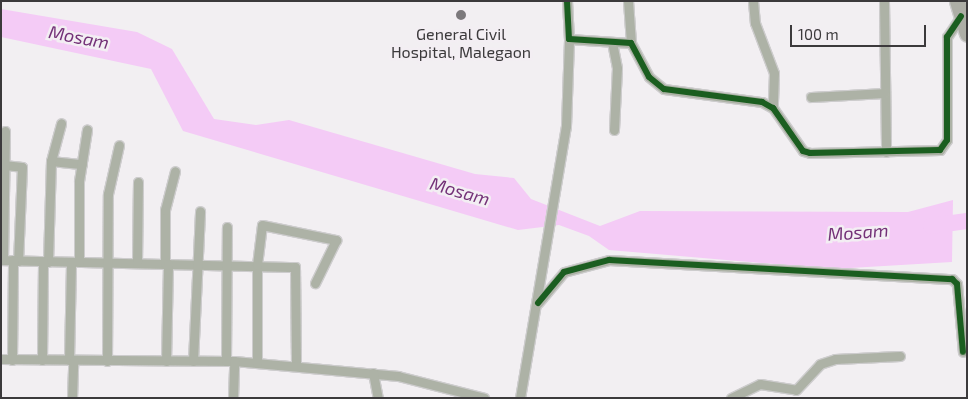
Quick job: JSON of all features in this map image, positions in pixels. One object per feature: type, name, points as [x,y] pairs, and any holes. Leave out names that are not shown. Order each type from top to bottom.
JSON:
[{"type":"highway","points":[[959,8],[967,33]]},
{"type":"street","points":[[520,398],[540,293],[566,126],[567,1]]},
{"type":"street","points":[[628,1],[631,43],[650,77],[664,89],[751,99],[773,108],[806,153],[940,150],[947,140],[947,37],[959,8]]},
{"type":"street","points":[[753,1],[755,23],[774,73],[773,108]]},
{"type":"street","points":[[884,1],[886,152]]},
{"type":"street","points":[[568,39],[631,43]]},
{"type":"street","points":[[612,42],[617,68],[614,130]]},
{"type":"street","points":[[811,97],[885,93]]},
{"type":"street","points":[[42,360],[50,161],[61,123]]},
{"type":"street","points":[[72,398],[71,360],[75,262],[82,164],[87,130]]},
{"type":"street","points":[[5,131],[2,260],[257,265],[298,271],[296,366]]},
{"type":"street","points":[[107,361],[108,194],[119,145]]},
{"type":"street","points":[[50,161],[82,164]]},
{"type":"street","points":[[4,164],[22,167],[12,360]]},
{"type":"street","points":[[166,361],[167,264],[165,210],[175,171]]},
{"type":"street","points":[[136,263],[138,182]]},
{"type":"street","points":[[193,361],[196,264],[200,211]]},
{"type":"street","points":[[257,363],[257,265],[264,224],[335,240],[315,283]]},
{"type":"street","points":[[227,227],[226,265],[233,398]]},
{"type":"street","points":[[538,303],[564,272],[609,260],[952,279],[957,284],[963,352]]},
{"type":"street","points":[[731,398],[760,384],[796,390],[820,364],[835,359],[900,356]]},
{"type":"street","points":[[1,360],[230,361],[296,366],[373,373],[451,393],[484,398]]},
{"type":"street","points":[[373,373],[378,398]]},
{"type":"water","points":[[1,9],[137,32],[172,49],[214,119],[256,125],[289,120],[475,174],[514,178],[531,199],[600,226],[640,211],[908,212],[953,200],[952,262],[833,269],[609,250],[589,236],[559,225],[518,230],[183,131],[151,69],[1,37]]},
{"type":"waterway","name":"Mosam","points":[[931,226],[967,221]]},
{"type":"cycle path","points":[[567,1],[569,39],[631,43],[649,77],[664,89],[762,102],[773,108],[803,151],[810,153],[940,150],[947,140],[947,37],[961,16]]},
{"type":"cycle path","points":[[538,303],[564,272],[609,260],[952,279],[957,284],[963,352]]},
{"type":"place","name":"General Civil Hospital, Malegaon","points":[[461,15]]}]
